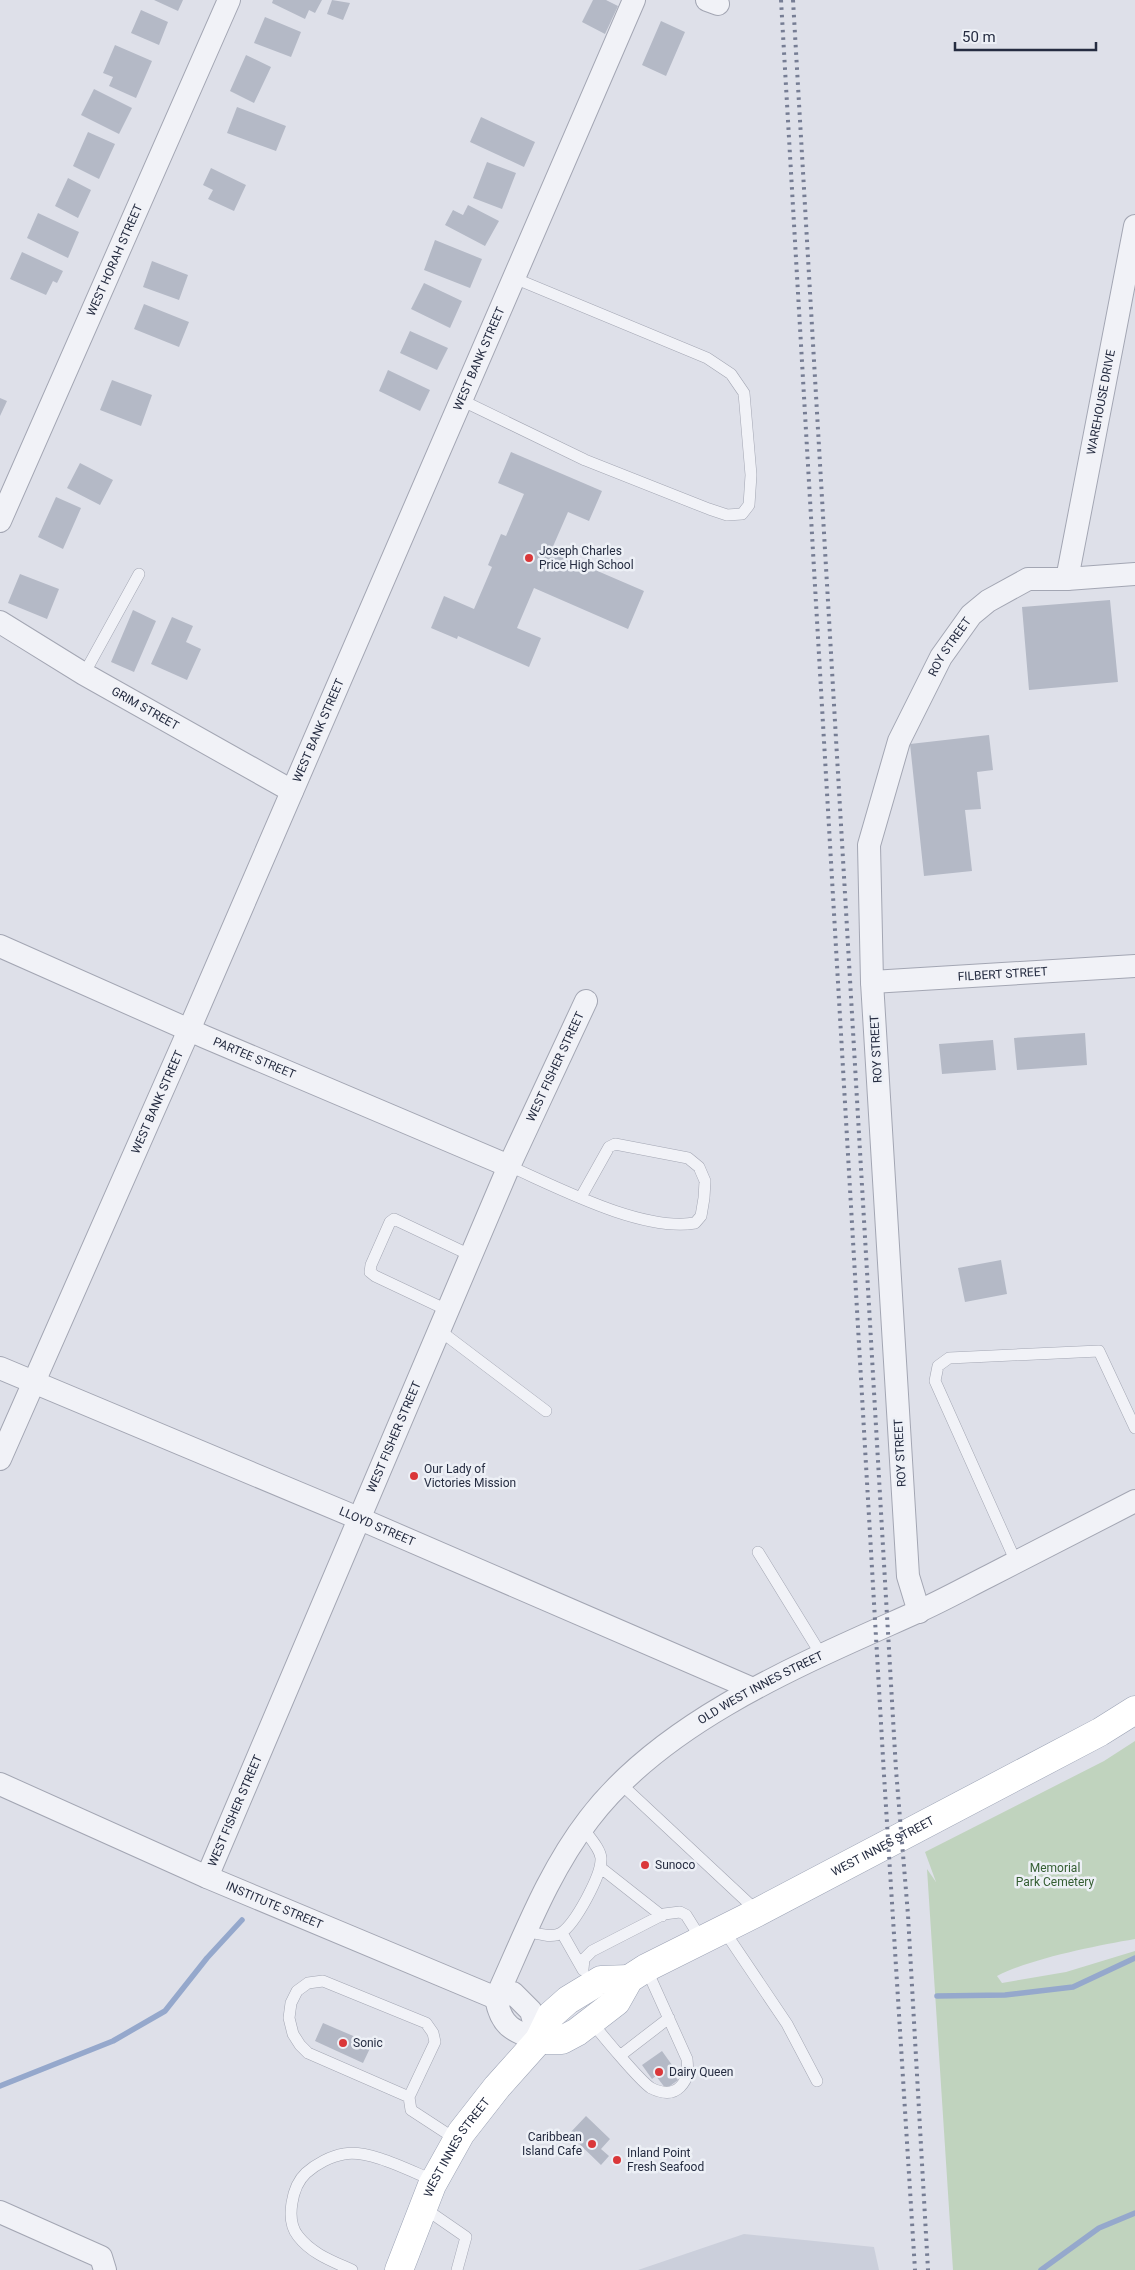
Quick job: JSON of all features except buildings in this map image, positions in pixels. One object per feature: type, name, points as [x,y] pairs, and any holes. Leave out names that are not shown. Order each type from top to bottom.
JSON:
[{"type":"main road","name":"WEST INNES STREET","points":[[400,2270],[435,2180],[457,2140],[498,2087],[539,2040],[551,2015],[587,1977],[601,1980],[638,1974],[1100,1732],[1135,1710]]},
{"type":"main road","points":[[539,2040],[562,2040],[591,2021],[616,2002],[638,1974]]},
{"type":"street","name":"WEST HORAH STREET","points":[[0,521],[229,0]]},
{"type":"street","name":"WEST BANK STREET","points":[[0,1459],[292,791],[634,0]]},
{"type":"street","name":"WAREHOUSE DRIVE","points":[[1067,579],[1135,226]]},
{"type":"street","name":"ROY STREET","points":[[918,1612],[908,1576],[872,982],[869,845],[899,741],[941,657],[970,615],[988,601],[1028,579],[1067,579],[1135,574]]},
{"type":"street","name":"GRIM STREET","points":[[0,622],[84,674],[292,791]]},
{"type":"street","name":"PARTEE STREET","points":[[0,946],[188,1030],[509,1166]]},
{"type":"street","name":"FILBERT STREET","points":[[872,982],[1135,966]]},
{"type":"street","name":"WEST FISHER STREET","points":[[208,1877],[470,1256],[509,1166],[586,1000]]},
{"type":"street","name":"LLOYD STREET","points":[[0,1368],[358,1518],[753,1689]]},
{"type":"street","name":"OLD WEST INNES STREET","points":[[496,1998],[557,1868],[583,1828],[637,1766],[674,1738],[753,1689],[918,1612],[1135,1501]]},
{"type":"street","name":"INSTITUTE STREET","points":[[0,1784],[208,1877],[496,1998],[513,1993],[531,2010],[539,2040]]},
{"type":"street","points":[[0,2212],[102,2263]]},
{"type":"lane","points":[[461,400],[585,460],[708,509],[727,515],[742,514],[749,505],[751,475],[744,393],[731,374],[707,358],[514,278]]},
{"type":"lane","points":[[84,674],[139,574]]},
{"type":"lane","points":[[509,1166],[581,1197],[654,1222],[681,1226],[695,1223],[701,1216],[705,1181],[699,1167],[688,1158],[615,1144],[609,1147],[581,1197]]},
{"type":"lane","points":[[470,1256],[394,1219],[390,1222],[371,1265],[370,1272],[443,1320],[546,1411]]},
{"type":"lane","points":[[1016,1562],[935,1381],[938,1366],[949,1358],[1099,1352],[1135,1428]]},
{"type":"lane","points":[[758,1552],[822,1656]]},
{"type":"lane","points":[[620,1784],[758,1912]]},
{"type":"lane","points":[[526,1931],[549,1935],[562,1933],[579,1910],[601,1868],[601,1856],[583,1828]]},
{"type":"lane","points":[[601,1868],[662,1916]]},
{"type":"lane","points":[[587,1977],[584,1959],[592,1951],[674,1911],[686,1915],[712,1934],[787,2024],[817,2081]]},
{"type":"lane","points":[[562,1933],[587,1977]]},
{"type":"lane","points":[[591,2021],[650,2087],[667,2094],[677,2090],[686,2081],[688,2071],[687,2059],[669,2018],[638,1974]]},
{"type":"lane","points":[[409,2097],[308,2053],[292,2034],[289,2018],[291,2003],[298,1991],[308,1983],[323,1981],[426,2023],[433,2033],[435,2042],[409,2097],[411,2110],[457,2140]]},
{"type":"lane","points":[[621,2055],[669,2018]]},
{"type":"lane","points":[[352,2270],[315,2253],[296,2235],[291,2216],[294,2194],[305,2174],[322,2162],[344,2154],[362,2154],[435,2180]]},
{"type":"lane","points":[[424,2208],[466,2237],[457,2270]]},
{"type":"shaded area","points":[[744,2234],[874,2247],[879,2270],[638,2270]]},
{"type":"green space","name":"Memorial Park Cemetery","points":[[1135,1741],[1135,1939],[1046,1958],[997,1976],[1002,1983],[1066,1972],[1135,1951],[1135,2270],[953,2270],[927,1869],[936,1882],[925,1852],[1104,1761]]},
{"type":"waterway","points":[[0,2086],[113,2041],[165,2011],[207,1958],[242,1920]]},
{"type":"waterway","points":[[937,1996],[1005,1995],[1073,1987],[1135,1958]]},
{"type":"waterway","points":[[1041,2270],[1099,2228],[1135,2213]]},
{"type":"railway","points":[[781,0],[884,1775],[915,2270]]},
{"type":"railway","points":[[793,0],[896,1770],[908,1915],[928,2270]]},
{"type":"place","name":"Joseph Charles Price High School","points":[[529,558]]},
{"type":"place","name":"Our Lady of Victories Mission","points":[[414,1476]]},
{"type":"place","name":"Sunoco","points":[[645,1865]]},
{"type":"place","name":"Sonic","points":[[343,2043]]},
{"type":"place","name":"Dairy Queen","points":[[659,2072]]},
{"type":"place","name":"Caribbean Island Cafe","points":[[592,2144]]},
{"type":"place","name":"Inland Point Fresh Seafood","points":[[617,2160]]}]
